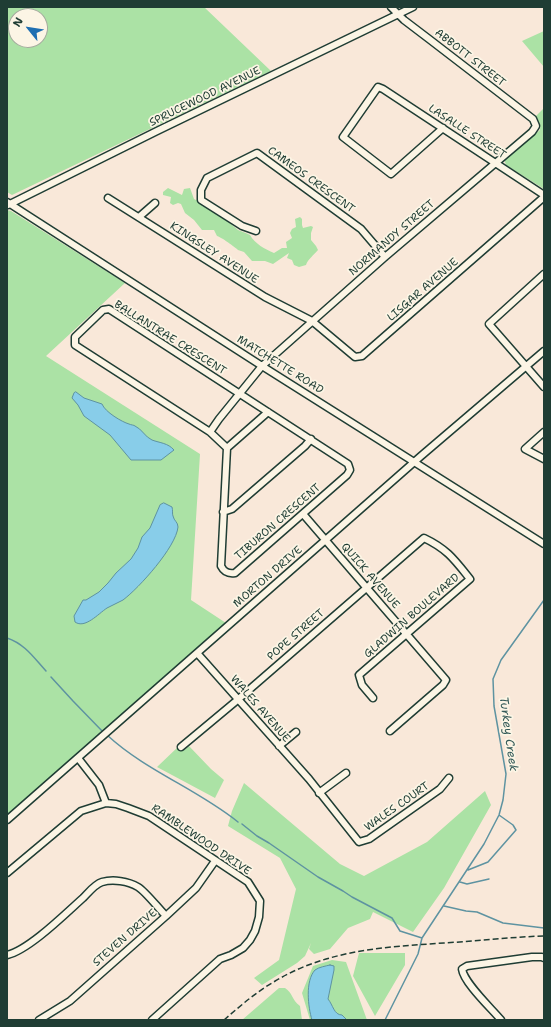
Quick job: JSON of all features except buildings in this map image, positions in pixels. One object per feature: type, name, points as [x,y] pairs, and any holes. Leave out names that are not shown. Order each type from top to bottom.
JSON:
[{"type":"street","name":"ABBOTT STREET","points":[[391,7],[404,20],[533,119],[536,126]]},
{"type":"street","name":"SPRUCEWOOD AVENUE","points":[[8,204],[413,7]]},
{"type":"street","name":"LASALLE STREET","points":[[443,128],[391,174],[343,137],[378,87],[383,89],[443,128],[495,162],[544,196]]},
{"type":"street","name":"NORMANDY STREET","points":[[210,432],[262,366],[274,357],[312,321],[385,257],[532,132],[536,126]]},
{"type":"street","name":"CAMEOS CRESCENT","points":[[256,231],[242,226],[201,200],[201,190],[207,178],[257,153],[361,229],[385,257]]},
{"type":"street","name":"LISGAR AVENUE","points":[[312,321],[355,358],[362,356],[544,196]]},
{"type":"street","name":"KINGSLEY AVENUE","points":[[108,198],[139,216],[265,297],[312,321]]},
{"type":"street","points":[[139,216],[155,203]]},
{"type":"street","name":"MATCHETTE ROAD","points":[[8,204],[544,544]]},
{"type":"street","points":[[544,274],[489,324],[544,387]]},
{"type":"street","name":"BALLANTRAE CRESCENT","points":[[210,432],[75,345],[75,337],[103,310],[109,309],[240,393]]},
{"type":"street","name":"MORTON DRIVE","points":[[7,820],[414,462],[544,351]]},
{"type":"street","name":"TIBURON CRESCENT","points":[[227,448],[221,566],[224,571],[230,574],[235,574],[347,475],[350,470],[348,464],[240,393]]},
{"type":"street","points":[[210,432],[227,448],[268,412]]},
{"type":"street","points":[[544,432],[525,449],[544,459]]},
{"type":"street","points":[[224,512],[232,509],[305,446],[311,439]]},
{"type":"street","name":"QUICK AVENUE","points":[[303,514],[446,680],[443,685],[390,731]]},
{"type":"street","name":"POPE STREET","points":[[181,747],[424,538]]},
{"type":"street","name":"GLADWIN BOULEVARD","points":[[373,698],[362,685],[359,675],[470,579],[451,555],[435,543],[424,538]]},
{"type":"street","name":"WALES AVENUE","points":[[197,653],[309,779]]},
{"type":"street","points":[[279,746],[296,732]]},
{"type":"street","points":[[7,873],[81,811],[106,803],[99,785],[78,758]]},
{"type":"street","points":[[319,793],[346,773]]},
{"type":"street","name":"WALES COURT","points":[[309,779],[359,842],[370,839],[440,788],[449,778]]},
{"type":"street","name":"RAMBLEWOOD DRIVE","points":[[106,803],[116,804],[140,811],[248,882],[260,901],[256,931],[243,948],[220,959],[152,1020]]},
{"type":"street","name":"STEVEN DRIVE","points":[[39,1020],[70,1001],[166,916],[196,888],[215,860]]},
{"type":"street","points":[[7,955],[24,948],[61,918],[100,883],[120,881],[131,883],[140,888],[166,916]]},
{"type":"street","points":[[501,1020],[472,986],[463,974],[462,969],[467,966],[532,957],[544,958]]},
{"type":"green space","points":[[7,7],[204,7],[271,71],[12,195],[7,192]]},
{"type":"green space","points":[[544,31],[544,67],[522,41]]},
{"type":"green space","points":[[544,108],[544,189],[506,165],[504,159],[540,130],[540,124],[536,116]]},
{"type":"green space","points":[[168,188],[182,195],[184,189],[190,188],[194,199],[201,202],[202,206],[216,213],[238,230],[250,235],[257,244],[274,253],[282,248],[287,248],[286,242],[292,238],[290,233],[292,229],[296,227],[295,219],[300,217],[302,219],[303,228],[313,227],[311,240],[318,250],[306,265],[299,267],[294,265],[292,260],[287,258],[289,253],[273,264],[265,261],[252,261],[244,252],[238,250],[217,236],[214,230],[202,230],[194,220],[185,213],[181,204],[178,203],[173,205],[170,203],[171,197],[163,195],[163,192]]},
{"type":"green space","points":[[7,210],[11,211],[125,283],[46,356],[200,454],[191,600],[226,623],[7,815]]},
{"type":"green space","points":[[179,746],[184,750],[189,746],[224,780],[215,798],[157,767]]},
{"type":"green space","points":[[244,783],[340,864],[364,876],[427,842],[485,791],[491,805],[444,888],[413,932],[373,912],[370,919],[348,928],[330,949],[314,954],[309,949],[311,943],[305,956],[297,963],[262,985],[254,978],[279,960],[296,889],[280,858],[228,826],[232,811]]},
{"type":"green space","points":[[359,953],[405,953],[405,965],[375,1016],[353,976]]},
{"type":"green space","points":[[332,960],[346,962],[367,1020],[310,1020],[302,993],[313,966]]},
{"type":"green space","points":[[279,988],[285,988],[288,990],[300,1006],[302,1020],[242,1020]]},
{"type":"water","points":[[76,392],[84,398],[102,404],[106,410],[114,416],[122,421],[134,425],[150,439],[167,445],[174,450],[161,460],[131,460],[110,435],[84,416],[72,398]]},
{"type":"water","points":[[164,503],[172,507],[174,519],[178,527],[176,535],[164,556],[147,577],[123,600],[107,608],[96,617],[83,624],[75,622],[74,616],[83,600],[86,600],[99,592],[131,559],[138,548],[142,537],[150,528],[160,505]]},
{"type":"water","points":[[330,965],[334,966],[334,970],[328,999],[335,1012],[342,1015],[347,1020],[312,1020],[308,994],[310,981],[315,970],[320,967]]},
{"type":"waterway","name":"Turkey Creek","points":[[385,1020],[418,954],[422,938],[484,844],[499,815],[503,800],[506,774],[494,706],[493,679],[501,660],[544,600]]},
{"type":"waterway","points":[[7,638],[24,648],[46,671]]},
{"type":"waterway","points":[[51,677],[104,733]]},
{"type":"waterway","points":[[107,735],[138,759],[222,810],[238,822]]},
{"type":"waterway","name":"Turkey Creek","points":[[468,870],[488,862],[516,830],[513,825],[499,815]]},
{"type":"waterway","points":[[242,824],[257,836],[318,877],[392,918],[400,931],[422,938]]},
{"type":"waterway","points":[[460,882],[467,884],[489,879]]},
{"type":"waterway","points":[[444,906],[477,912],[503,923],[544,928]]},
{"type":"railway","points":[[224,1020],[241,1005],[272,983],[313,963],[334,957],[355,952],[399,946],[544,936]]}]
